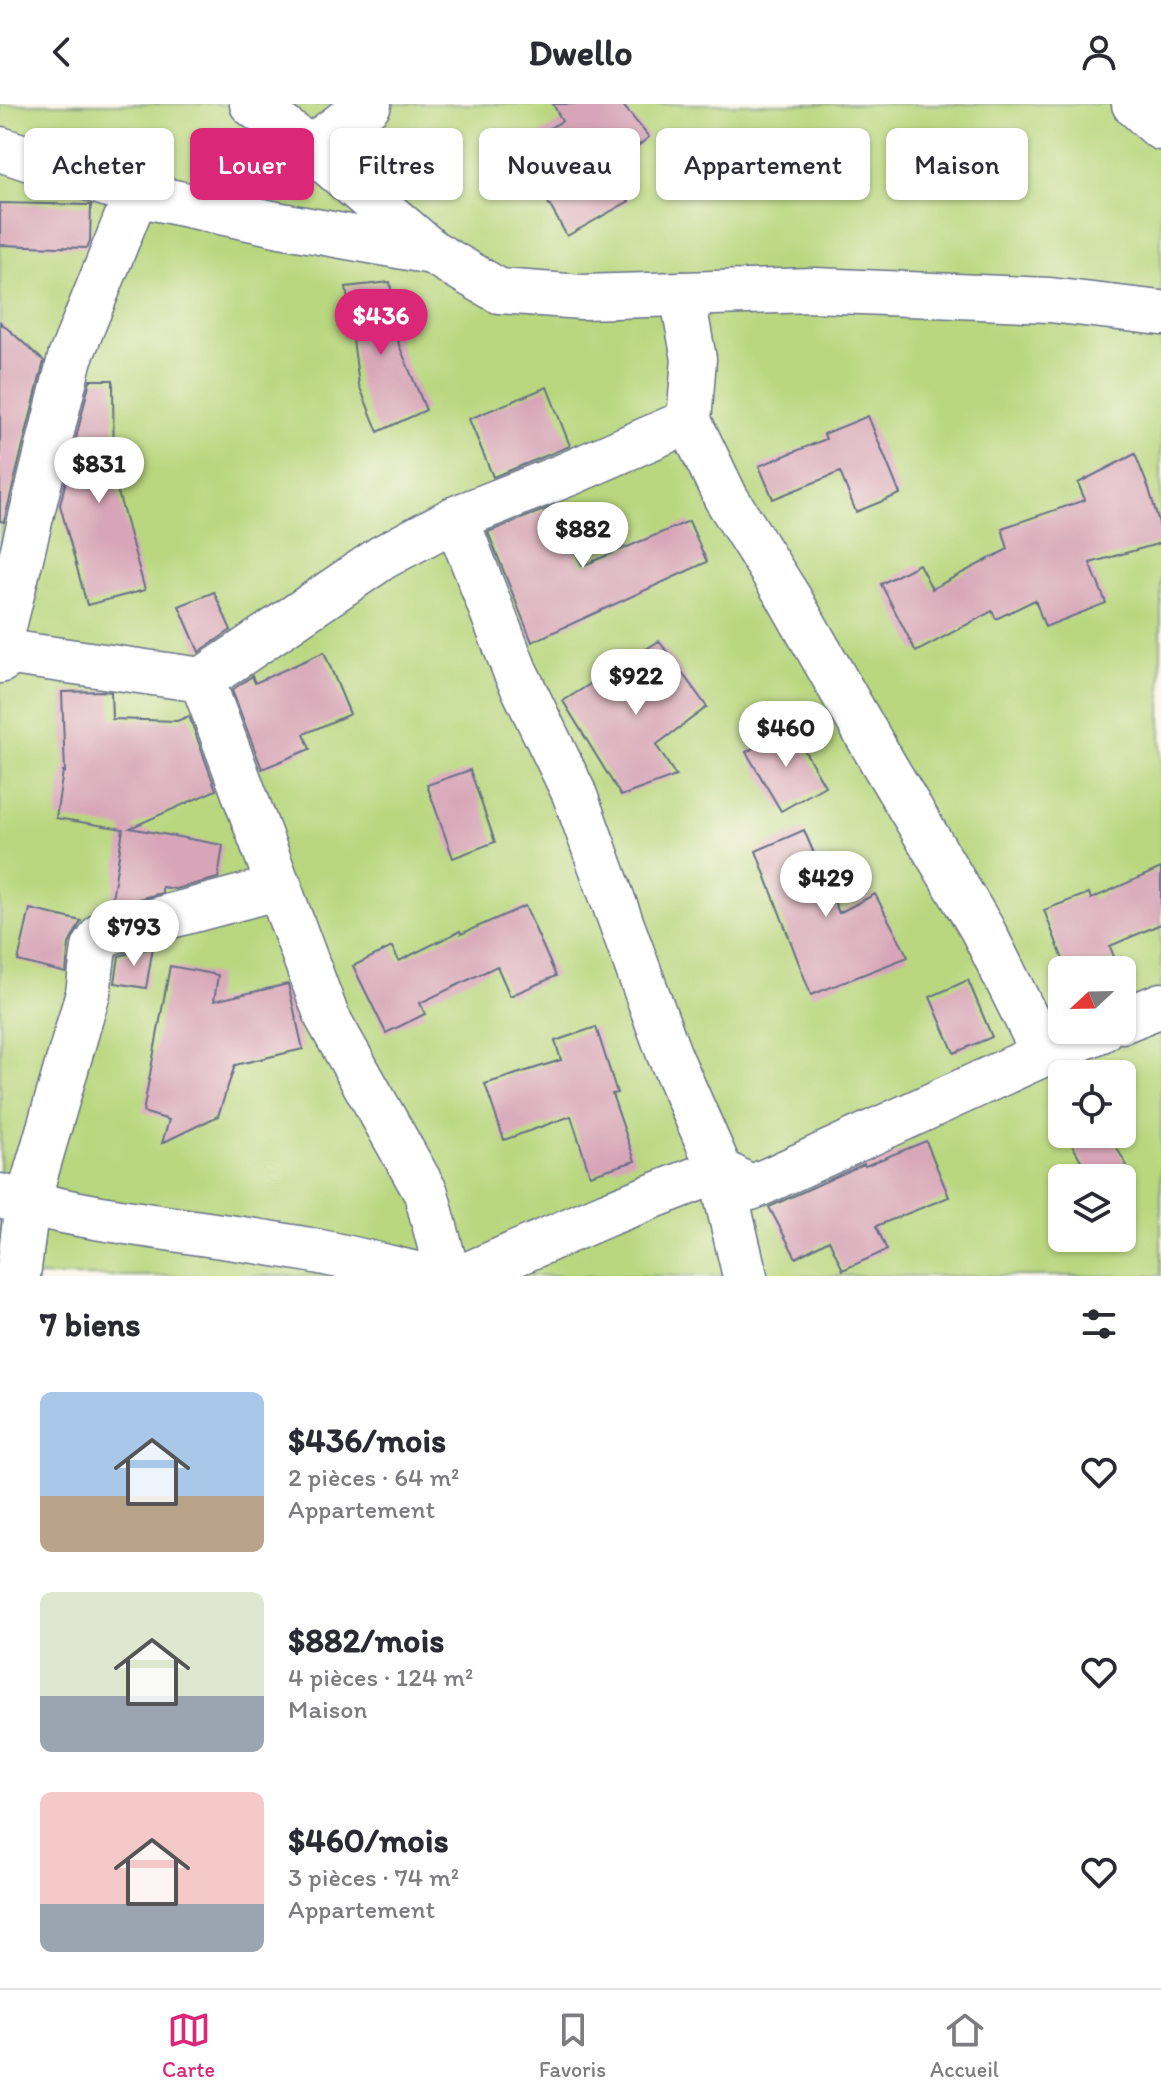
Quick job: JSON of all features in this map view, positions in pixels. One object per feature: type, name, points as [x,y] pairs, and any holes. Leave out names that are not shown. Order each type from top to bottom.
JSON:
[{"type":"street","points":[[252,104],[284,128]]},
{"type":"street","points":[[314,145],[369,104]]},
{"type":"street","points":[[1134,104],[1161,128]]},
{"type":"street","points":[[0,149],[24,157]]},
{"type":"street","points":[[314,151],[432,252],[499,291],[582,297],[814,290],[1050,300],[1161,313]]},
{"type":"street","points":[[0,643],[70,358],[134,200]]},
{"type":"street","points":[[164,200],[432,252]]},
{"type":"street","points":[[682,294],[694,359],[689,421],[726,498],[789,598],[982,929],[1044,1054]]},
{"type":"street","points":[[0,661],[12,653],[202,680],[383,557],[456,518],[568,474],[689,421]]},
{"type":"street","points":[[456,518],[515,671],[574,793],[669,1054],[720,1170],[745,1276]]},
{"type":"street","points":[[202,680],[327,1017],[426,1193],[448,1276]]},
{"type":"street","points":[[18,1276],[14,1200],[88,993],[94,948],[103,934],[280,887]]},
{"type":"street","points":[[1136,1015],[1161,1005]]},
{"type":"street","points":[[720,1170],[751,1188],[1068,1044]]},
{"type":"street","points":[[464,1276],[607,1214],[720,1170]]},
{"type":"street","points":[[14,1200],[116,1221],[311,1250],[424,1276]]},
{"type":"green space","points":[[0,104],[1161,104],[1161,1276],[0,1276]]},
{"type":"building","points":[[553,104],[622,104],[649,137],[640,144],[640,128],[550,128],[562,121]]},
{"type":"building","points":[[547,200],[628,200],[629,201],[567,236]]},
{"type":"building","points":[[0,203],[91,205],[87,248],[0,245]]},
{"type":"building","points":[[390,282],[399,345],[426,410],[378,432],[359,385],[346,287]]},
{"type":"building","points":[[0,322],[44,361],[4,522],[0,521]]},
{"type":"building","points":[[90,380],[113,380],[114,478],[145,590],[87,605],[60,505]]},
{"type":"building","points":[[547,387],[570,446],[493,477],[469,419]]},
{"type":"building","points":[[868,416],[900,494],[856,512],[840,472],[773,499],[759,466],[826,439],[824,434]]},
{"type":"building","points":[[1135,454],[1161,530],[1161,543],[1090,563],[1106,603],[1045,627],[1035,600],[996,619],[992,611],[916,652],[881,584],[919,564],[932,589],[1008,549],[1002,528],[1085,500],[1078,483]]},
{"type":"building","points":[[554,506],[582,566],[689,521],[707,562],[532,642],[488,532]]},
{"type":"building","points":[[214,592],[231,630],[199,652],[179,606]]},
{"type":"building","points":[[659,641],[707,707],[656,745],[676,776],[621,796],[563,701]]},
{"type":"building","points":[[324,652],[350,714],[304,734],[310,749],[262,769],[232,690],[252,676],[255,683]]},
{"type":"building","points":[[62,692],[111,692],[112,719],[177,721],[189,716],[216,790],[130,828],[223,845],[218,878],[175,889],[162,887],[162,893],[111,906],[123,829],[56,818],[65,772]]},
{"type":"building","points":[[791,727],[825,786],[781,811],[746,752]]},
{"type":"building","points":[[470,770],[495,842],[453,858],[427,785]]},
{"type":"building","points":[[804,830],[839,913],[875,894],[908,957],[811,995],[756,851]]},
{"type":"building","points":[[1161,868],[1161,924],[1110,946],[1114,956],[1062,956],[1044,910],[1089,893],[1091,899]]},
{"type":"building","points":[[525,906],[556,976],[510,996],[497,966],[420,1003],[425,1014],[386,1033],[353,966],[392,947],[399,961],[460,931],[461,934]]},
{"type":"building","points":[[30,909],[81,921],[69,944],[66,973],[18,961]]},
{"type":"building","points":[[153,947],[146,988],[115,983],[119,956]]},
{"type":"building","points":[[170,966],[218,975],[214,1001],[288,984],[303,1049],[235,1065],[218,1116],[162,1143],[169,1120],[143,1112]]},
{"type":"building","points":[[968,980],[992,1037],[954,1053],[930,997]]},
{"type":"building","points":[[596,1027],[617,1093],[612,1094],[635,1161],[590,1175],[571,1116],[504,1140],[485,1084],[561,1060],[555,1041]]},
{"type":"building","points":[[926,1141],[949,1197],[876,1226],[887,1250],[843,1270],[829,1240],[796,1258],[769,1207],[864,1164]]},
{"type":"building","points":[[1074,1148],[1117,1148],[1126,1164],[1083,1164]]}]
